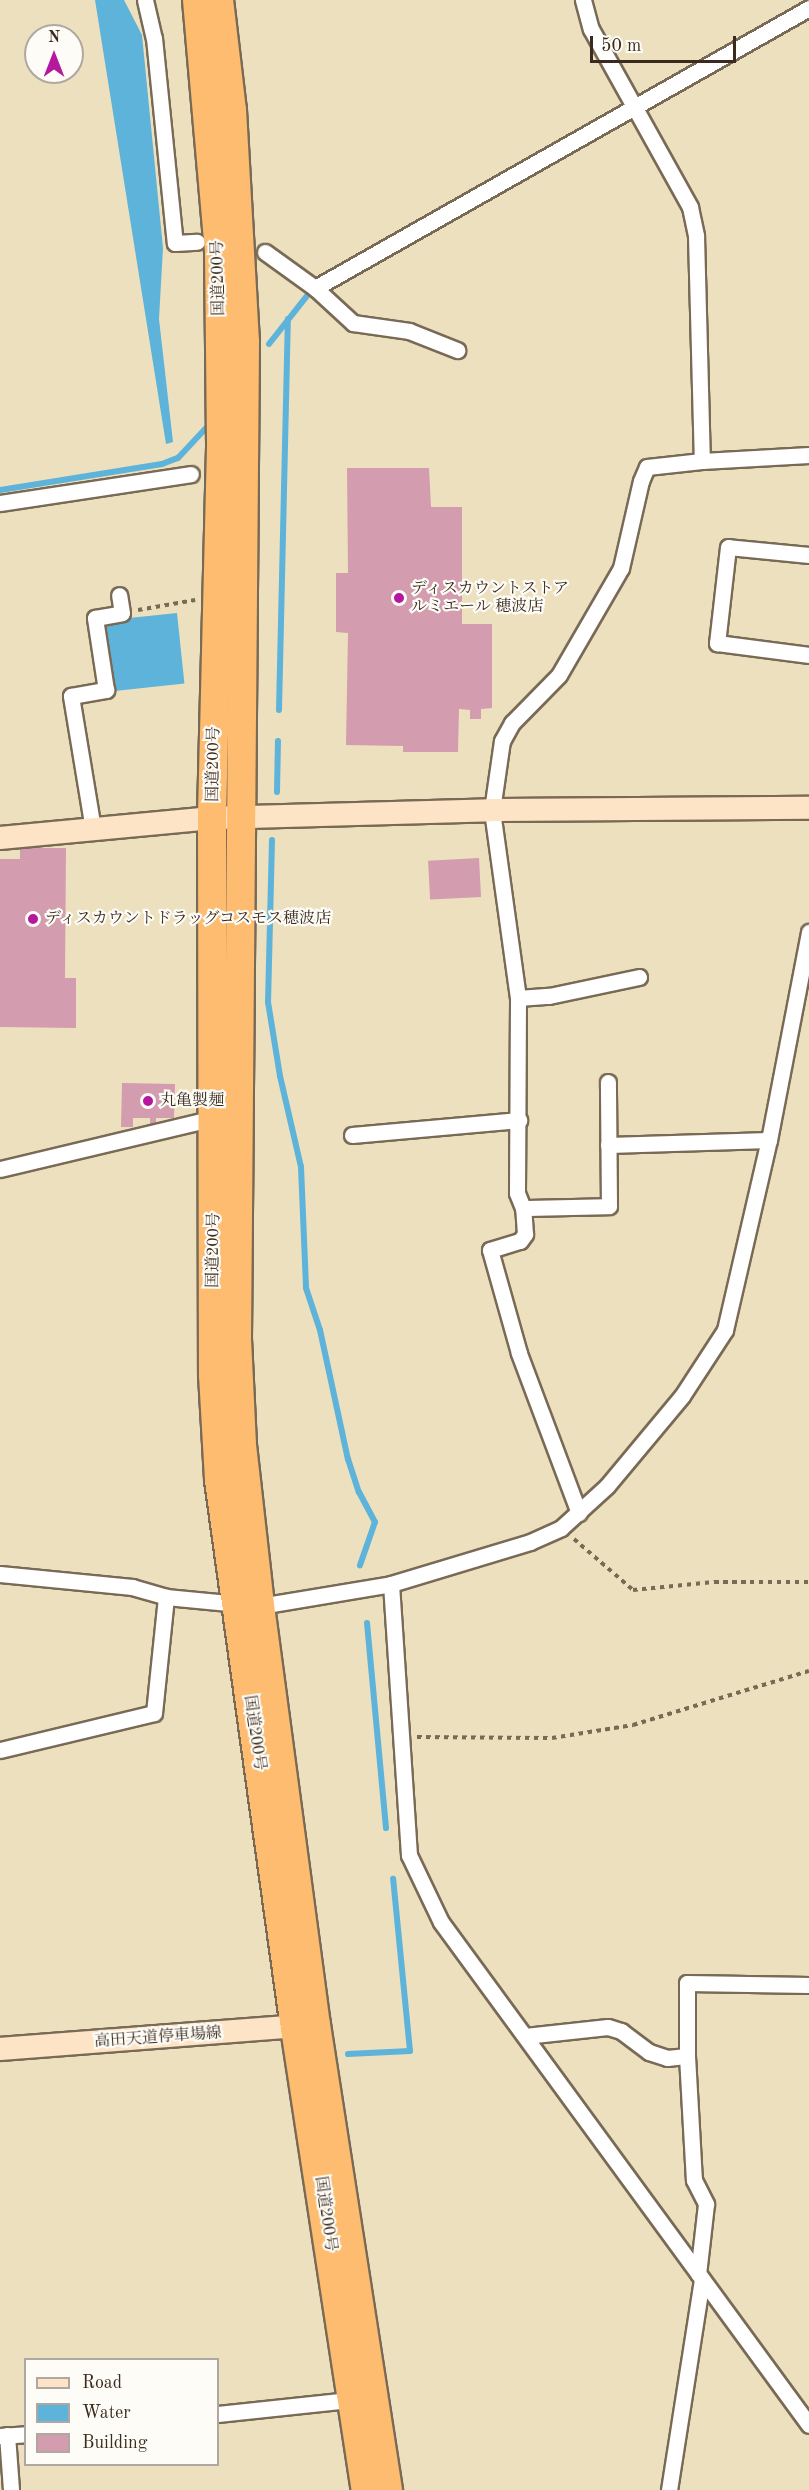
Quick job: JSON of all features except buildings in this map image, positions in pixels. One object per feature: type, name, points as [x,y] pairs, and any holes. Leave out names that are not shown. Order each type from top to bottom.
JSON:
[{"type":"highway","name":"国道200号","points":[[197,0],[219,252],[221,447],[212,818],[228,1117],[248,1605],[306,2026],[363,2398],[388,2490]]},
{"type":"highway","name":"国道200号","points":[[219,0],[232,110],[245,342],[240,817],[228,1117]]},
{"type":"highway","name":"国道200号","points":[[363,2398],[366,2490]]},
{"type":"street","points":[[145,0],[154,38],[175,243],[197,242]]},
{"type":"street","points":[[583,0],[591,29],[636,106],[690,207],[696,236],[702,461]]},
{"type":"street","points":[[315,288],[809,8]]},
{"type":"street","points":[[265,252],[315,288],[353,323],[409,331],[457,350]]},
{"type":"street","points":[[579,1513],[519,1353],[490,1250],[520,1241],[525,1234],[523,1208],[517,1193],[518,998],[492,810],[502,741],[512,723],[559,675],[621,568],[647,467],[702,461],[809,455]]},
{"type":"street","points":[[0,503],[191,474]]},
{"type":"street","points":[[809,555],[728,547],[717,643],[809,655]]},
{"type":"street","points":[[93,829],[71,696],[106,690],[95,618],[122,613],[119,595]]},
{"type":"street","points":[[0,838],[212,818],[492,810],[809,808]]},
{"type":"street","points":[[0,1574],[132,1587],[166,1597],[248,1605],[391,1584],[530,1542],[561,1528],[579,1513],[682,1396],[725,1330],[769,1140],[809,932]]},
{"type":"street","points":[[518,998],[549,996],[639,977]]},
{"type":"street","points":[[523,1208],[609,1206],[608,1082]]},
{"type":"street","points":[[0,1169],[228,1117]]},
{"type":"street","points":[[352,1135],[519,1120]]},
{"type":"street","points":[[608,1145],[769,1140]]},
{"type":"street","points":[[391,1584],[409,1855],[441,1922],[809,2425]]},
{"type":"street","points":[[0,1750],[154,1713],[166,1597]]},
{"type":"street","points":[[669,2490],[700,2277],[706,2204],[694,2180],[687,2056],[687,1983],[809,1985]]},
{"type":"street","name":"高田天道停車場線","points":[[0,2049],[306,2026]]},
{"type":"street","points":[[525,2036],[608,2027],[621,2031],[649,2052],[667,2058],[687,2056]]},
{"type":"street","points":[[219,2414],[363,2398]]},
{"type":"street","points":[[11,2490],[4,2436],[24,2434]]},
{"type":"path","points":[[122,613],[201,599]]},
{"type":"path","points":[[561,1528],[633,1590],[714,1582],[809,1582]]},
{"type":"path","points":[[400,1736],[552,1738],[633,1725],[809,1671]]},
{"type":"water","points":[[95,0],[124,0],[142,35],[163,248],[159,319],[173,442],[166,444]]},
{"type":"water","points":[[177,613],[184,684],[108,692],[100,621]]},
{"type":"waterway","points":[[269,344],[310,292]]},
{"type":"waterway","points":[[279,710],[288,319]]},
{"type":"waterway","points":[[0,490],[162,464],[178,458],[205,429]]},
{"type":"waterway","points":[[277,792],[278,741]]},
{"type":"waterway","points":[[272,840],[268,1002],[280,1076],[301,1167],[306,1288],[320,1330],[348,1459],[359,1492],[375,1522],[360,1565]]},
{"type":"waterway","points":[[367,1623],[386,1828]]},
{"type":"waterway","points":[[348,2054],[410,2051],[393,1879]]},
{"type":"place","name":"ディスカウントストア ルミエール 穂波店","points":[[399,598]]},
{"type":"place","name":"ディスカウントドラッグコスモス穂波店","points":[[33,919]]},
{"type":"place","name":"丸亀製麺","points":[[148,1101]]}]
